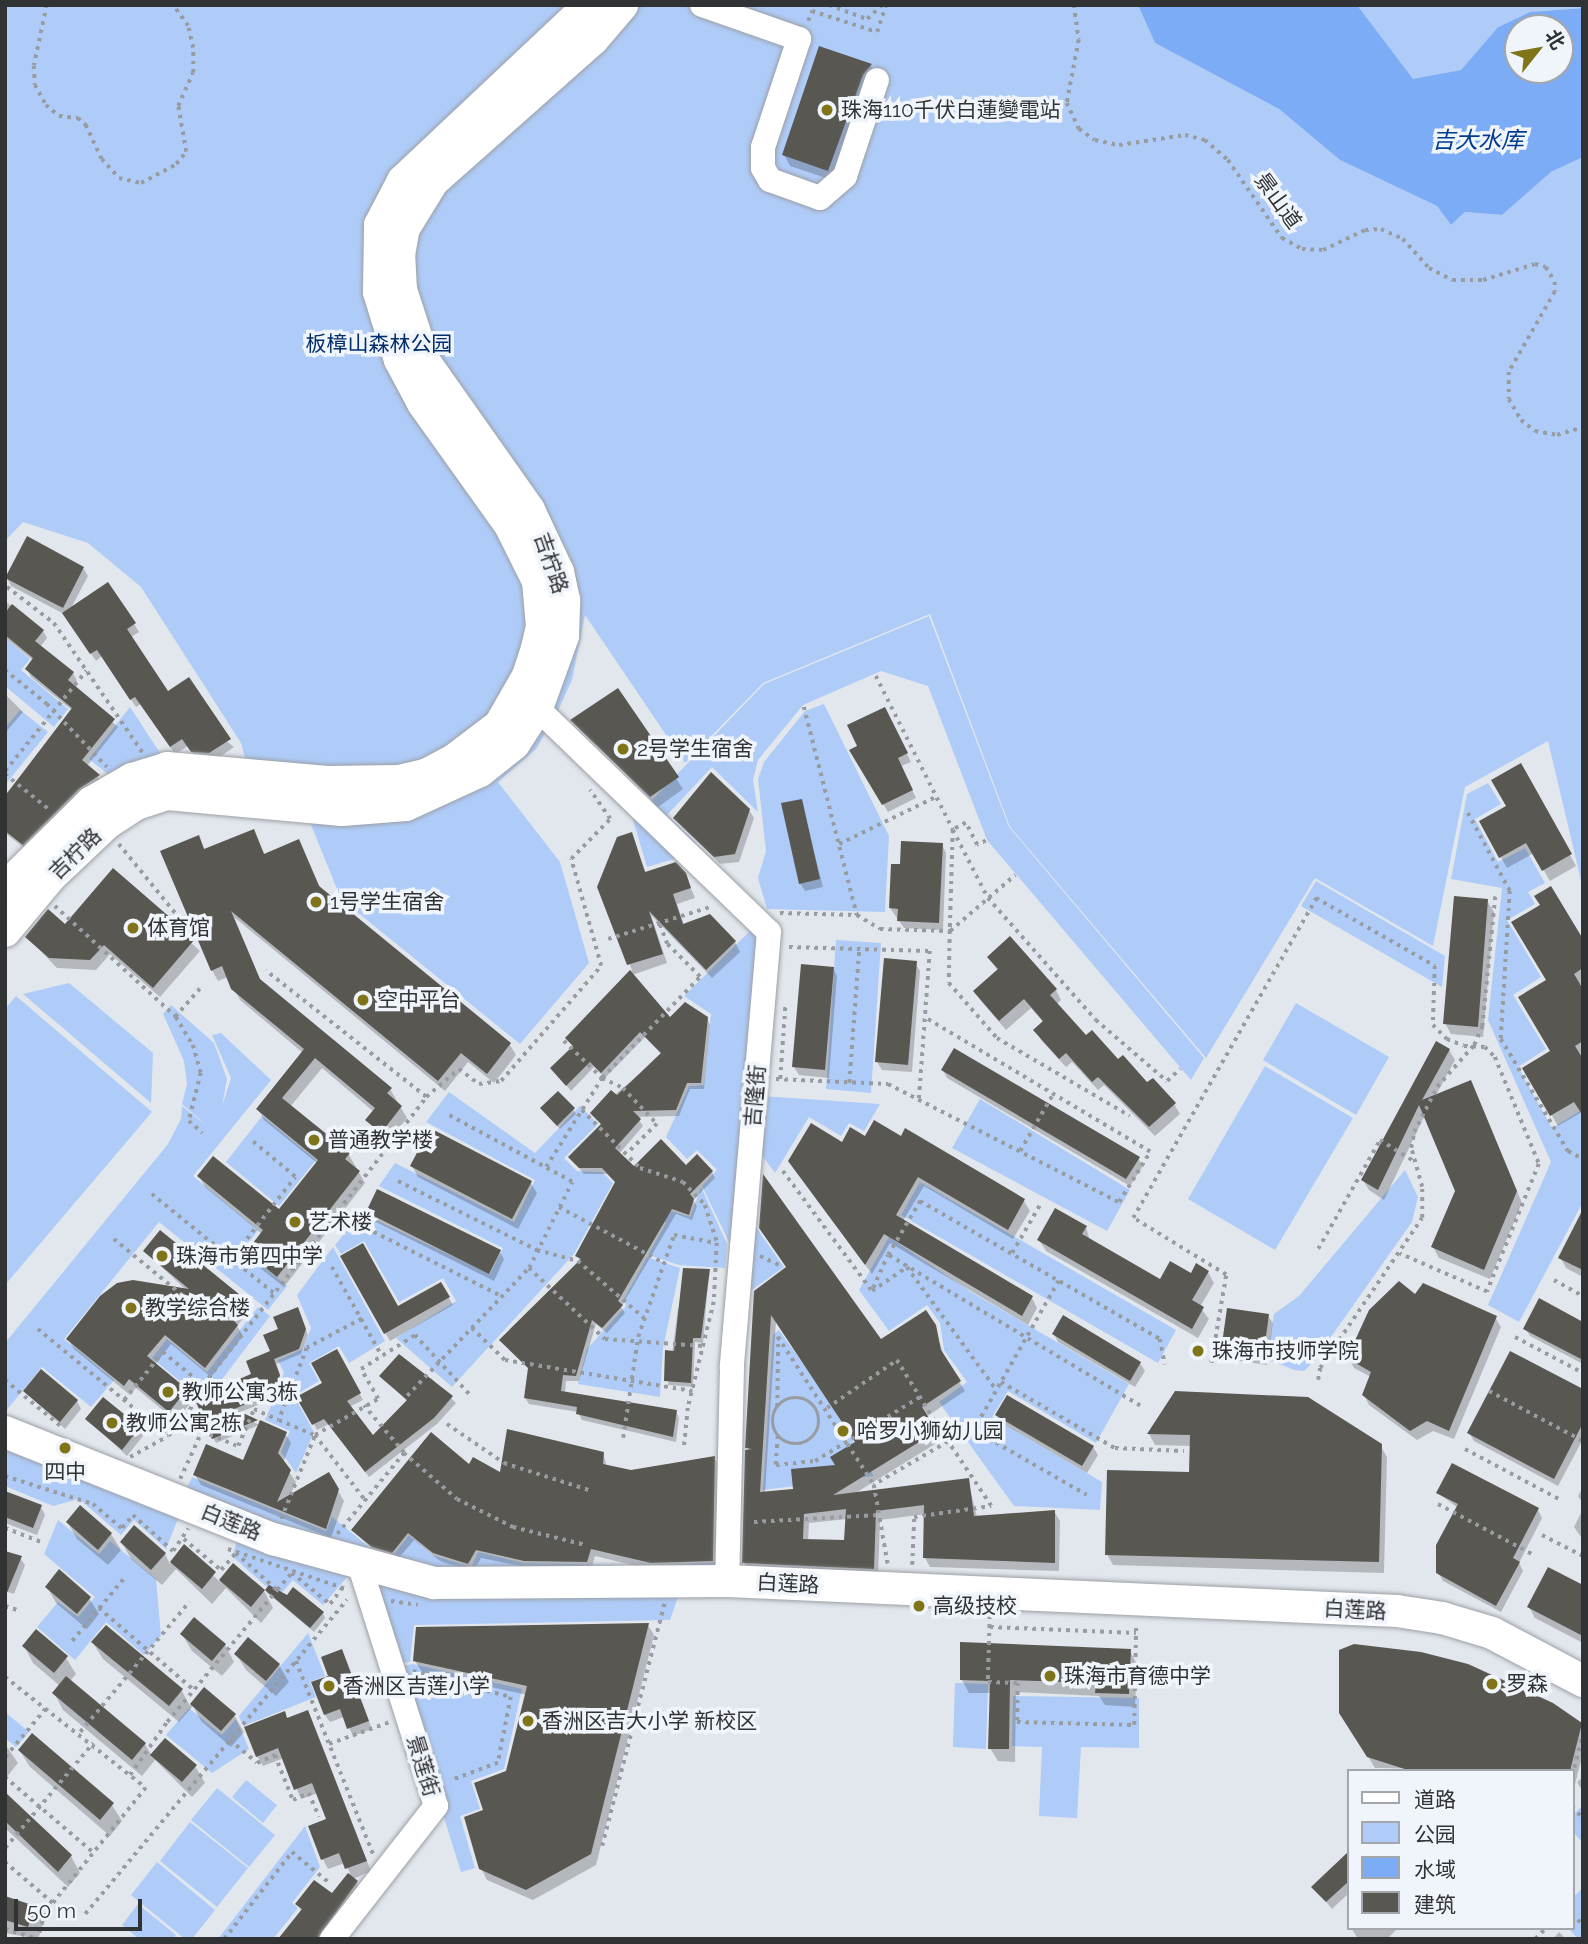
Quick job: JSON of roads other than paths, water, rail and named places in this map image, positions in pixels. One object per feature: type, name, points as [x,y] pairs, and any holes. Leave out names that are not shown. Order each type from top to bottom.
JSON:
[{"type":"main road","name":"吉柠路","points":[[5,931],[50,877],[107,823],[136,804],[167,794],[342,810],[406,805],[480,771],[514,744],[537,708],[563,636],[564,600],[558,572],[529,510],[424,361],[403,301],[399,255],[404,228],[433,181],[593,39],[615,6]]},
{"type":"main road","name":"吉柠路","points":[[5,888],[92,803],[132,779],[167,768],[327,782],[399,781],[426,775],[454,760],[500,725],[528,676],[537,648],[542,627],[538,581],[510,525],[423,403],[400,360],[379,292],[380,225],[403,181],[615,6]]},
{"type":"main road","name":"白莲路","points":[[5,1432],[273,1539],[359,1566],[434,1583],[902,1579],[991,1593],[1397,1611],[1442,1618],[1492,1633],[1583,1681]]},
{"type":"lane","points":[[702,5],[799,39],[764,147],[763,168],[770,180],[820,198],[845,176],[877,80]]},
{"type":"lane","name":"吉隆街","points":[[537,708],[769,932],[769,1079],[743,1247],[732,1367],[727,1581]]},
{"type":"lane","name":"景莲街","points":[[332,1939],[436,1806],[359,1566]]},
{"type":"water","name":"吉大水库","points":[[1138,5],[1357,5],[1413,79],[1461,70],[1498,27],[1504,24],[1504,84],[1574,84],[1574,14],[1526,14],[1583,8],[1583,157],[1551,172],[1502,215],[1465,212],[1451,225],[1437,206],[1340,160],[1279,109],[1155,43]]},
{"type":"place","name":"珠海110千伏白蓮變電站","points":[[827,110]]},
{"type":"place","name":"2号学生宿舍","points":[[623,749]]},
{"type":"place","name":"1号学生宿舍","points":[[316,902]]},
{"type":"place","name":"体育馆","points":[[133,928]]},
{"type":"place","name":"空中平台","points":[[363,1000]]},
{"type":"place","name":"普通教学楼","points":[[314,1140]]},
{"type":"place","name":"艺术楼","points":[[295,1222]]},
{"type":"place","name":"珠海市第四中学","points":[[162,1256]]},
{"type":"place","name":"教学综合楼","points":[[131,1308]]},
{"type":"place","name":"珠海市技师学院","points":[[1198,1351]]},
{"type":"place","name":"教师公寓3栋","points":[[168,1392]]},
{"type":"place","name":"教师公寓2栋","points":[[112,1423]]},
{"type":"place","name":"哈罗小狮幼儿园","points":[[843,1431]]},
{"type":"place","name":"四中","points":[[65,1448]]},
{"type":"place","name":"高级技校","points":[[919,1606]]},
{"type":"place","name":"珠海市育德中学","points":[[1050,1676]]},
{"type":"place","name":"罗森","points":[[1492,1684]]},
{"type":"place","name":"香洲区吉莲小学","points":[[329,1686]]},
{"type":"place","name":"香洲区吉大小学 新校区","points":[[528,1721]]},
{"type":"park label","name":"板樟山森林公园","points":[[379,344]]}]
